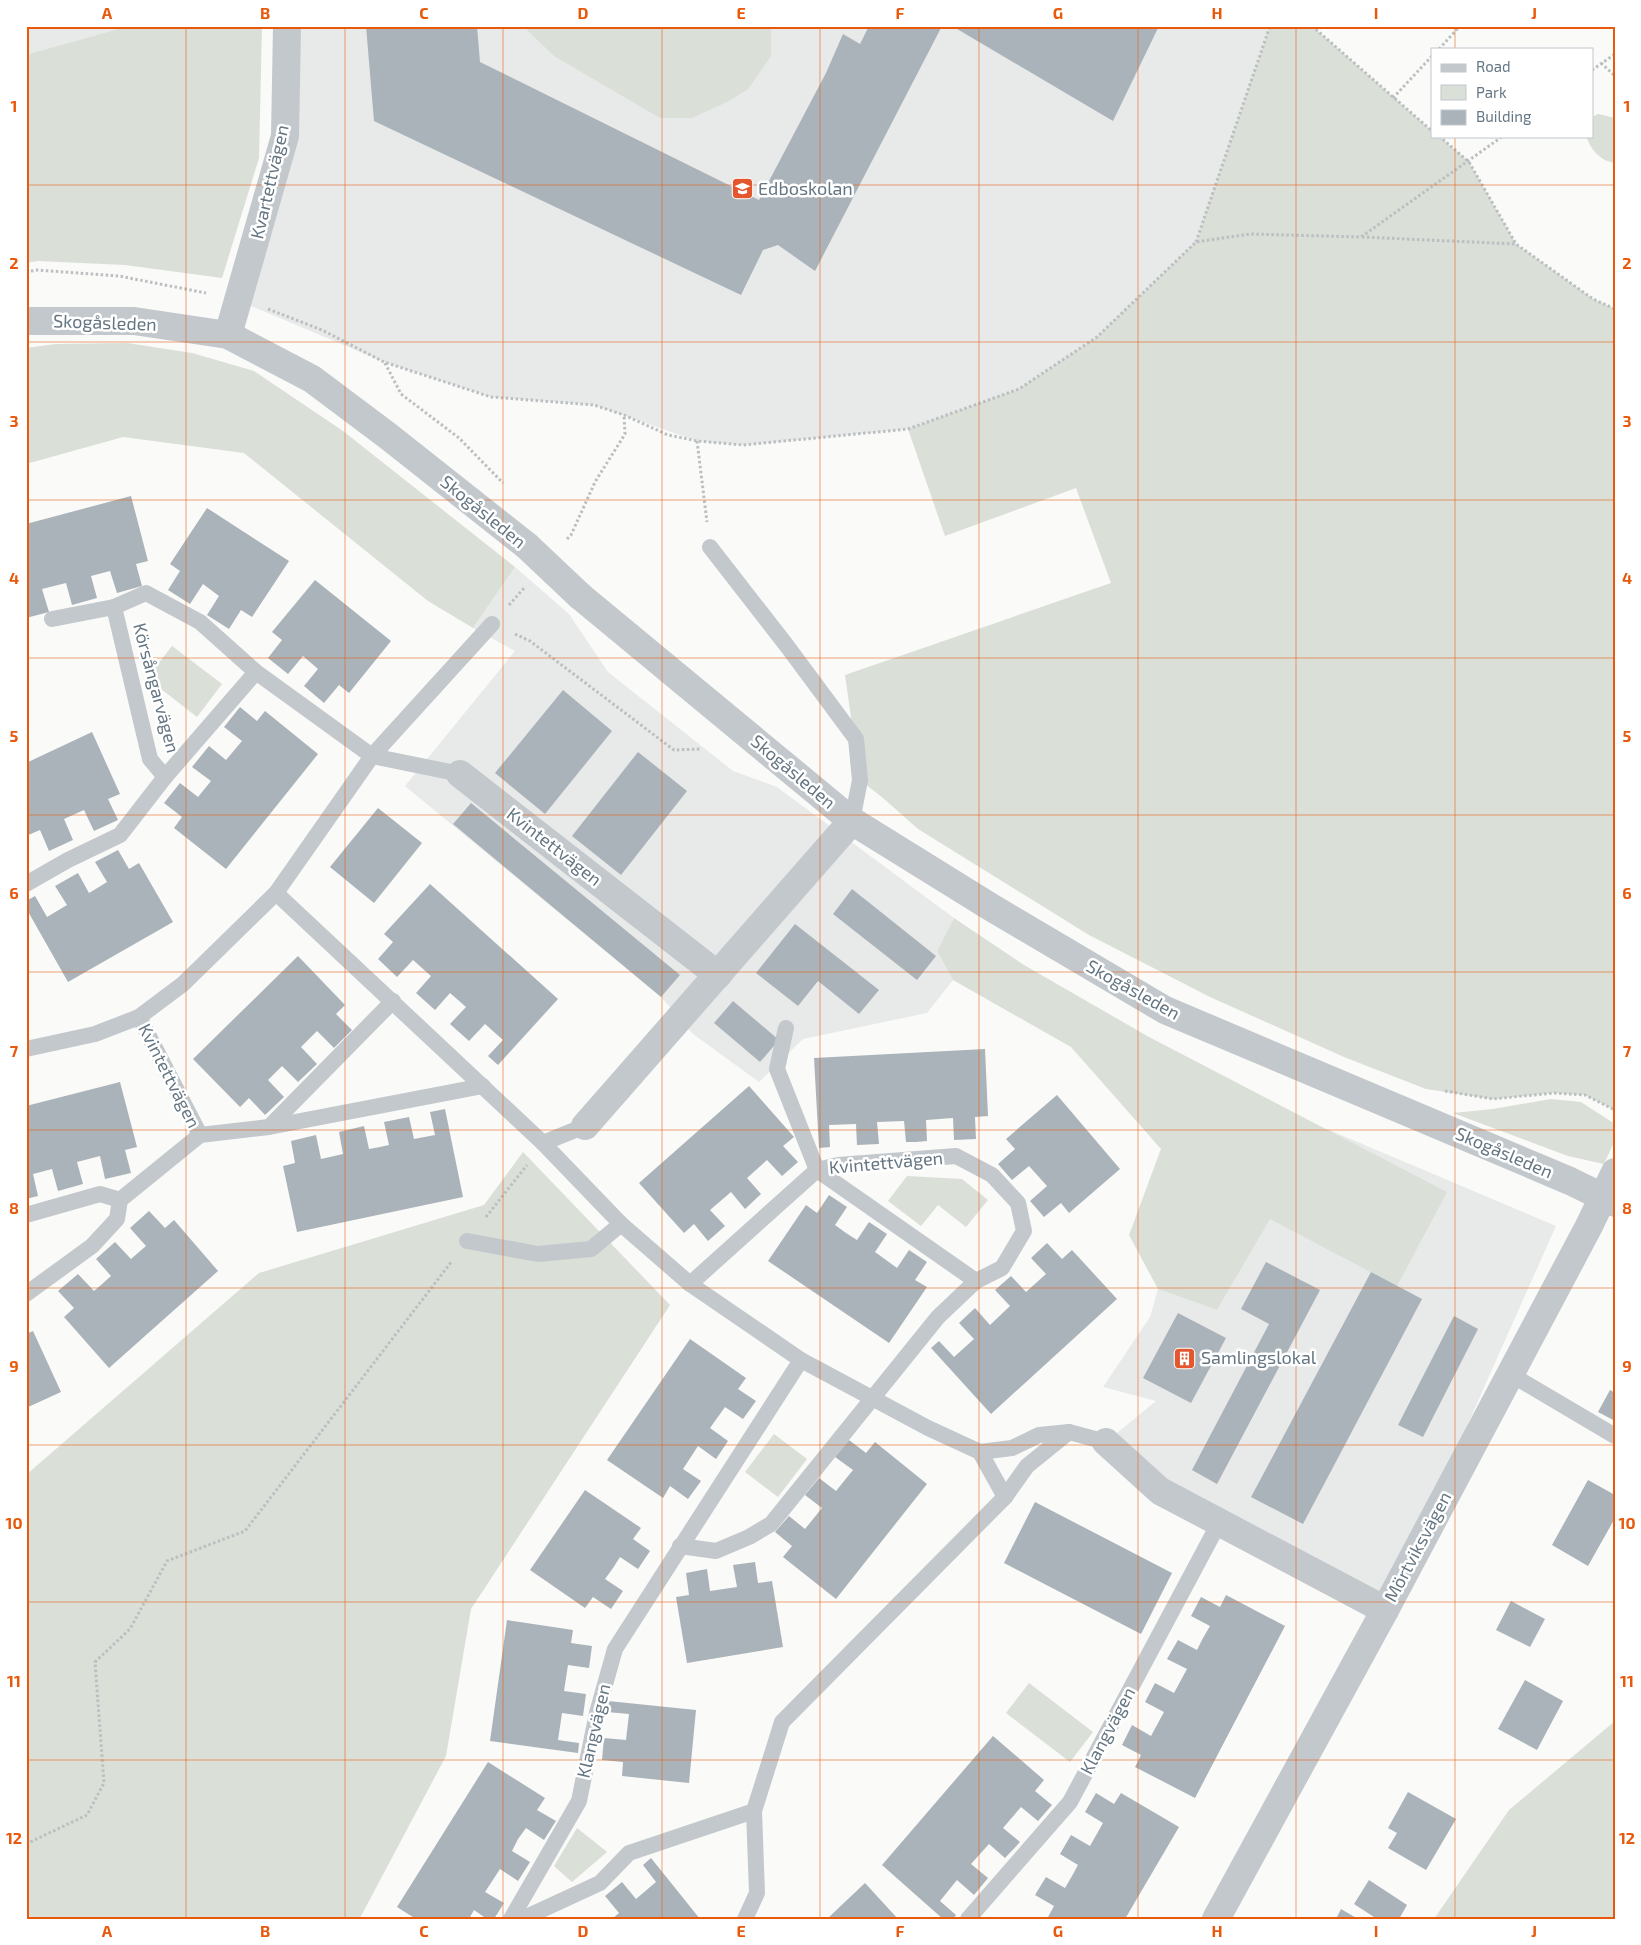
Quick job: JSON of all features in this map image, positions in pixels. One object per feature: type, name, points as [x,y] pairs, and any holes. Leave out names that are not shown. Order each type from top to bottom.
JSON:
[{"type":"street","name":"Kvartettvägen","points":[[228,334],[285,136],[287,26]]},
{"type":"street","name":"Skogåsleden","points":[[26,321],[134,321],[228,334],[312,379],[388,436],[527,546],[580,596],[852,821],[988,906],[1165,1010],[1570,1181],[1609,1201]]},
{"type":"street","name":"Kvintettvägen","points":[[460,774],[718,975]]},
{"type":"street","points":[[585,1126],[852,821]]},
{"type":"street","name":"Mörtviksvägen","points":[[1216,1919],[1385,1610],[1510,1374],[1609,1201],[1615,1172]]},
{"type":"street","points":[[1106,1442],[1160,1491],[1385,1610]]},
{"type":"lane","points":[[710,548],[787,646],[856,739],[860,780],[852,821]]},
{"type":"lane","name":"Körsångarvägen","points":[[52,619],[114,607],[146,593],[200,622],[256,672],[372,756]]},
{"type":"lane","name":"Körsångarvägen","points":[[114,607],[150,759],[165,777]]},
{"type":"lane","name":"Kvintettvägen","points":[[26,1049],[95,1034],[139,1017],[183,984],[276,893],[372,756],[492,624]]},
{"type":"lane","name":"Körsångarvägen","points":[[26,884],[120,834],[165,777],[256,672]]},
{"type":"lane","name":"Kvintettvägen","points":[[372,756],[460,774]]},
{"type":"lane","points":[[276,893],[543,1143],[621,1224],[690,1284],[800,1360],[928,1428],[980,1452],[1012,1448],[1040,1436],[1069,1432],[1106,1442]]},
{"type":"lane","points":[[269,1127],[393,1002]]},
{"type":"lane","name":"Kvintettvägen","points":[[139,1017],[200,1135]]},
{"type":"lane","name":"Kvintettvägen","points":[[786,1028],[777,1069],[816,1170],[976,1281]]},
{"type":"lane","name":"Kvintettvägen","points":[[120,1200],[200,1135],[269,1127],[483,1086]]},
{"type":"lane","points":[[543,1143],[585,1126]]},
{"type":"lane","name":"Kvintettvägen","points":[[690,1284],[816,1170],[838,1165],[956,1156],[992,1174],[1018,1203],[1024,1230],[1002,1268],[976,1281],[938,1317],[873,1398]]},
{"type":"lane","points":[[26,1215],[100,1194],[120,1200],[117,1219],[92,1246],[26,1294]]},
{"type":"lane","points":[[467,1241],[538,1254],[591,1249],[621,1224]]},
{"type":"lane","name":"Klangvägen","points":[[511,1919],[579,1801],[597,1713],[615,1649],[800,1360]]},
{"type":"lane","points":[[1510,1374],[1615,1436]]},
{"type":"lane","points":[[680,1546],[716,1551],[748,1538],[771,1524],[873,1398]]},
{"type":"lane","points":[[746,1919],[757,1893],[754,1811],[782,1722],[1005,1497],[1027,1466],[1069,1432]]},
{"type":"lane","points":[[980,1452],[1005,1497]]},
{"type":"lane","name":"Klangvägen","points":[[968,1919],[1070,1802],[1219,1523]]},
{"type":"lane","points":[[522,1919],[600,1883],[629,1853],[754,1811]]},
{"type":"path","points":[[26,272],[36,270],[119,276],[212,294],[271,310],[322,330],[384,362],[491,397],[594,405],[624,415],[668,436],[697,441],[743,445],[908,429],[1019,389],[1097,337],[1196,242],[1270,26]]},
{"type":"path","points":[[1312,26],[1431,130]]},
{"type":"path","points":[[1440,48],[1460,26]]},
{"type":"path","points":[[1594,69],[1615,54]]},
{"type":"path","points":[[1393,98],[1431,57]]},
{"type":"path","points":[[1601,64],[1615,76]]},
{"type":"path","points":[[1441,138],[1469,162],[1516,244],[1593,299],[1615,309]]},
{"type":"path","points":[[1361,237],[1500,138]]},
{"type":"path","points":[[1196,242],[1250,234],[1516,244]]},
{"type":"path","points":[[384,362],[401,394],[459,438],[508,489]]},
{"type":"path","points":[[564,542],[571,535],[595,482],[625,434],[624,415]]},
{"type":"path","points":[[697,441],[710,548]]},
{"type":"path","points":[[532,579],[492,624],[530,641],[674,750],[701,749]]},
{"type":"path","points":[[1436,1090],[1493,1099],[1553,1093],[1585,1095],[1615,1110]]},
{"type":"path","points":[[26,1844],[87,1815],[104,1783],[95,1662],[130,1629],[167,1561],[245,1532],[543,1143]]},
{"type":"shaded area","points":[[26,26],[129,26],[32,53],[26,57]]},
{"type":"shaded area","name":"Edboskolan","points":[[287,26],[1270,26],[1196,242],[1097,337],[1019,389],[908,429],[743,445],[697,441],[594,405],[491,397],[384,362],[239,301],[285,136]]},
{"type":"shaded area","points":[[515,567],[569,614],[608,672],[733,771],[777,787],[954,918],[937,951],[953,980],[927,1013],[803,1039],[759,1082],[693,1034],[661,997],[405,786],[515,651],[473,628]]},
{"type":"shaded area","points":[[1327,1129],[1556,1226],[1385,1610],[1304,1568],[1106,1442],[1156,1401],[1103,1387],[1150,1317],[1158,1289],[1217,1310],[1270,1218]]},
{"type":"green space","points":[[129,26],[262,26],[259,158],[222,278],[125,265],[38,261],[26,263],[26,57],[32,53]]},
{"type":"green space","points":[[523,26],[771,26],[771,56],[748,89],[727,102],[692,118],[660,118],[554,56]]},
{"type":"green space","points":[[1270,26],[1312,26],[1431,130],[1431,138],[1441,138],[1469,162],[1516,244],[1593,299],[1615,309],[1615,1110],[1585,1095],[1553,1093],[1493,1099],[1426,1089],[1344,1057],[1210,997],[1089,935],[918,829],[860,780],[845,675],[1111,583],[1076,488],[945,536],[908,429],[1019,389],[1097,337],[1196,242]]},
{"type":"green space","points":[[1598,114],[1615,118],[1615,163],[1605,160],[1597,154],[1587,138],[1594,138],[1594,116]]},
{"type":"green space","points":[[127,343],[192,353],[254,371],[343,431],[515,567],[473,628],[428,601],[244,453],[123,437],[26,464],[26,348],[56,344]]},
{"type":"green space","points":[[172,646],[222,684],[197,717],[147,678]]},
{"type":"green space","points":[[954,918],[1024,965],[1149,1037],[1447,1192],[1397,1286],[1270,1219],[1217,1310],[1158,1289],[1129,1235],[1161,1149],[1071,1047],[953,980],[937,951]]},
{"type":"green space","points":[[1551,1099],[1581,1102],[1615,1124],[1615,1140],[1604,1164],[1568,1156],[1453,1113],[1493,1109]]},
{"type":"green space","points":[[523,1152],[670,1305],[471,1609],[446,1756],[361,1916],[359,1919],[26,1919],[26,1475],[259,1273],[484,1205]]},
{"type":"green space","points":[[907,1176],[962,1179],[988,1200],[966,1227],[938,1205],[921,1226],[888,1201]]},
{"type":"green space","points":[[774,1434],[807,1459],[778,1497],[745,1472]]},
{"type":"green space","points":[[1029,1683],[1093,1732],[1070,1762],[1006,1713]]},
{"type":"green space","points":[[1615,1721],[1615,1919],[1434,1919],[1509,1810]]},
{"type":"green space","points":[[577,1828],[607,1852],[572,1882],[554,1866]]},
{"type":"building","points":[[366,26],[477,26],[480,62],[759,200],[826,73],[843,34],[860,44],[869,26],[942,26],[815,271],[778,245],[763,250],[741,295],[374,121]]},
{"type":"building","points":[[952,26],[1159,26],[1113,121]]},
{"type":"building","points":[[131,496],[148,561],[136,564],[142,586],[117,593],[110,571],[91,576],[97,598],[72,605],[66,583],[42,589],[49,612],[26,618],[26,524]]},
{"type":"building","points":[[207,508],[289,561],[252,617],[241,610],[229,629],[207,615],[219,596],[203,584],[190,604],[168,590],[180,571],[170,564]]},
{"type":"building","points":[[315,580],[391,641],[349,693],[339,685],[324,703],[304,686],[318,669],[303,656],[288,674],[268,658],[282,640],[272,632]]},
{"type":"building","points":[[563,690],[612,731],[545,814],[495,773]]},
{"type":"building","points":[[240,707],[257,721],[265,711],[318,754],[226,869],[174,828],[182,817],[164,803],[180,783],[198,797],[211,781],[192,767],[209,746],[226,760],[242,741],[224,727]]},
{"type":"building","points":[[92,732],[120,794],[108,799],[118,820],[94,831],[84,810],[64,819],[73,840],[49,851],[40,830],[26,836],[26,763]]},
{"type":"building","points":[[638,752],[687,791],[621,875],[572,836]]},
{"type":"building","points":[[471,803],[680,975],[661,997],[453,824]]},
{"type":"building","points":[[378,808],[422,843],[374,903],[330,867]]},
{"type":"building","points":[[118,850],[129,869],[139,863],[173,922],[68,982],[26,908],[26,901],[35,896],[47,917],[67,905],[55,886],[78,873],[89,893],[107,882],[95,862]]},
{"type":"building","points":[[430,884],[558,999],[498,1065],[488,1056],[503,1040],[485,1024],[469,1041],[450,1024],[466,1007],[450,993],[435,1010],[416,993],[431,976],[413,960],[397,977],[378,959],[393,942],[384,934]]},
{"type":"building","points":[[852,889],[936,956],[917,980],[833,914]]},
{"type":"building","points":[[795,924],[879,990],[859,1014],[818,981],[798,1006],[756,973]]},
{"type":"building","points":[[298,956],[345,1005],[336,1014],[352,1030],[334,1048],[317,1031],[301,1047],[317,1064],[298,1082],[282,1066],[268,1080],[284,1097],[265,1115],[249,1098],[240,1107],[193,1059]]},
{"type":"building","points":[[733,1001],[779,1040],[760,1062],[714,1023]]},
{"type":"building","points":[[985,1049],[988,1116],[975,1117],[976,1139],[954,1140],[953,1118],[926,1120],[927,1141],[916,1142],[906,1142],[904,1121],[877,1122],[879,1144],[857,1145],[856,1124],[829,1125],[830,1147],[819,1148],[814,1058]]},
{"type":"building","points":[[120,1082],[137,1147],[125,1150],[131,1173],[105,1179],[100,1156],[77,1162],[83,1184],[58,1191],[52,1169],[33,1174],[38,1196],[26,1199],[26,1106]]},
{"type":"building","points":[[749,1086],[794,1137],[783,1146],[798,1162],[782,1176],[767,1160],[747,1178],[761,1194],[745,1209],[731,1192],[710,1210],[725,1226],[708,1241],[694,1224],[684,1233],[639,1183]]},
{"type":"building","points":[[1057,1095],[1120,1169],[1069,1213],[1061,1203],[1044,1217],[1030,1201],[1047,1186],[1029,1166],[1012,1180],[998,1164],[1015,1149],[1006,1139]]},
{"type":"building","points":[[445,1109],[463,1197],[297,1232],[283,1166],[295,1163],[291,1141],[316,1135],[321,1159],[343,1154],[339,1132],[364,1126],[369,1149],[380,1147],[389,1145],[384,1122],[409,1117],[414,1139],[435,1135],[430,1112]]},
{"type":"building","points":[[829,1195],[847,1207],[835,1225],[857,1240],[869,1222],[887,1234],[875,1252],[897,1268],[909,1250],[927,1262],[915,1280],[927,1287],[889,1343],[768,1261],[806,1205],[817,1213]]},
{"type":"building","points":[[149,1211],[165,1228],[174,1220],[218,1271],[109,1368],[64,1317],[74,1308],[58,1291],[78,1274],[94,1291],[101,1285],[111,1276],[96,1259],[115,1242],[131,1259],[146,1246],[130,1228]]},
{"type":"building","points":[[1047,1243],[1062,1259],[1072,1250],[1117,1299],[991,1414],[931,1348],[939,1341],[954,1357],[974,1339],[959,1323],[975,1308],[990,1325],[1010,1306],[995,1290],[1011,1276],[1026,1292],[1046,1274],[1031,1258]]},
{"type":"building","points":[[1266,1262],[1320,1290],[1217,1484],[1192,1470],[1269,1324],[1241,1309]]},
{"type":"building","points":[[1371,1272],[1422,1299],[1303,1524],[1251,1497]]},
{"type":"building","name":"Samlingslokal","points":[[1178,1313],[1226,1338],[1191,1403],[1143,1378]]},
{"type":"building","points":[[1454,1316],[1478,1329],[1423,1437],[1398,1425]]},
{"type":"building","points":[[33,1331],[61,1392],[26,1408],[26,1334]]},
{"type":"building","points":[[690,1339],[746,1378],[738,1389],[756,1401],[743,1419],[725,1407],[710,1428],[728,1441],[716,1459],[698,1446],[683,1469],[701,1481],[688,1499],[670,1486],[663,1498],[607,1460]]},
{"type":"building","points":[[1610,1390],[1615,1393],[1615,1421],[1598,1412]]},
{"type":"building","points":[[849,1440],[866,1453],[875,1442],[927,1484],[836,1599],[783,1557],[792,1546],[775,1532],[789,1516],[805,1529],[822,1508],[805,1495],[819,1478],[836,1491],[853,1470],[835,1457]]},
{"type":"building","points":[[1588,1480],[1615,1495],[1615,1518],[1588,1566],[1552,1545]]},
{"type":"building","points":[[585,1490],[641,1528],[633,1539],[650,1551],[638,1569],[620,1557],[605,1579],[623,1591],[611,1609],[593,1597],[585,1608],[530,1570]]},
{"type":"building","points":[[1035,1502],[1172,1573],[1141,1634],[1004,1563]]},
{"type":"building","points":[[755,1562],[758,1583],[772,1581],[783,1647],[687,1663],[676,1597],[689,1595],[686,1573],[707,1569],[710,1591],[737,1587],[733,1565]]},
{"type":"building","points":[[1226,1595],[1285,1626],[1195,1798],[1135,1767],[1141,1755],[1122,1745],[1132,1725],[1151,1736],[1164,1712],[1145,1702],[1155,1683],[1174,1693],[1187,1669],[1167,1659],[1178,1640],[1197,1650],[1210,1626],[1191,1616],[1201,1597],[1220,1607]]},
{"type":"building","points":[[1511,1601],[1545,1619],[1530,1647],[1496,1630]]},
{"type":"building","points":[[507,1620],[573,1630],[571,1643],[592,1646],[589,1668],[568,1665],[564,1691],[586,1694],[583,1716],[562,1713],[558,1740],[579,1743],[578,1753],[490,1741]]},
{"type":"building","points":[[1525,1680],[1563,1701],[1537,1750],[1498,1729]]},
{"type":"building","points":[[608,1701],[696,1710],[689,1783],[622,1776],[623,1762],[602,1760],[604,1738],[626,1740],[629,1714],[607,1712]]},
{"type":"building","points":[[993,1736],[1044,1780],[1035,1791],[1052,1805],[1038,1821],[1021,1807],[1003,1828],[1020,1842],[1005,1858],[989,1844],[971,1864],[988,1878],[974,1895],[957,1880],[940,1901],[956,1915],[953,1919],[943,1919],[882,1865]]},
{"type":"building","points":[[488,1762],[545,1798],[537,1810],[556,1821],[544,1840],[526,1828],[518,1839],[512,1851],[530,1862],[518,1881],[500,1869],[485,1892],[504,1903],[494,1919],[487,1919],[474,1910],[469,1919],[416,1919],[397,1907]]},
{"type":"building","points":[[1408,1792],[1456,1819],[1426,1870],[1388,1848],[1397,1833],[1388,1828]]},
{"type":"building","points":[[1096,1793],[1114,1804],[1121,1793],[1179,1827],[1125,1919],[1047,1919],[1054,1906],[1035,1895],[1046,1877],[1065,1888],[1078,1865],[1060,1854],[1071,1835],[1090,1846],[1103,1823],[1085,1812]]},
{"type":"building","points":[[651,1858],[700,1919],[612,1919],[619,1913],[605,1896],[622,1882],[636,1899],[656,1882],[643,1865]]},
{"type":"building","points":[[1369,1880],[1407,1905],[1399,1919],[1377,1919],[1354,1904]]},
{"type":"building","points":[[865,1883],[898,1919],[827,1919],[847,1900]]},
{"type":"building","points":[[1341,1909],[1358,1919],[1336,1919]]},
{"type":"place","name":"Edboskolan","points":[[742,189]]},
{"type":"place","name":"Samlingslokal","points":[[1185,1358]]}]
